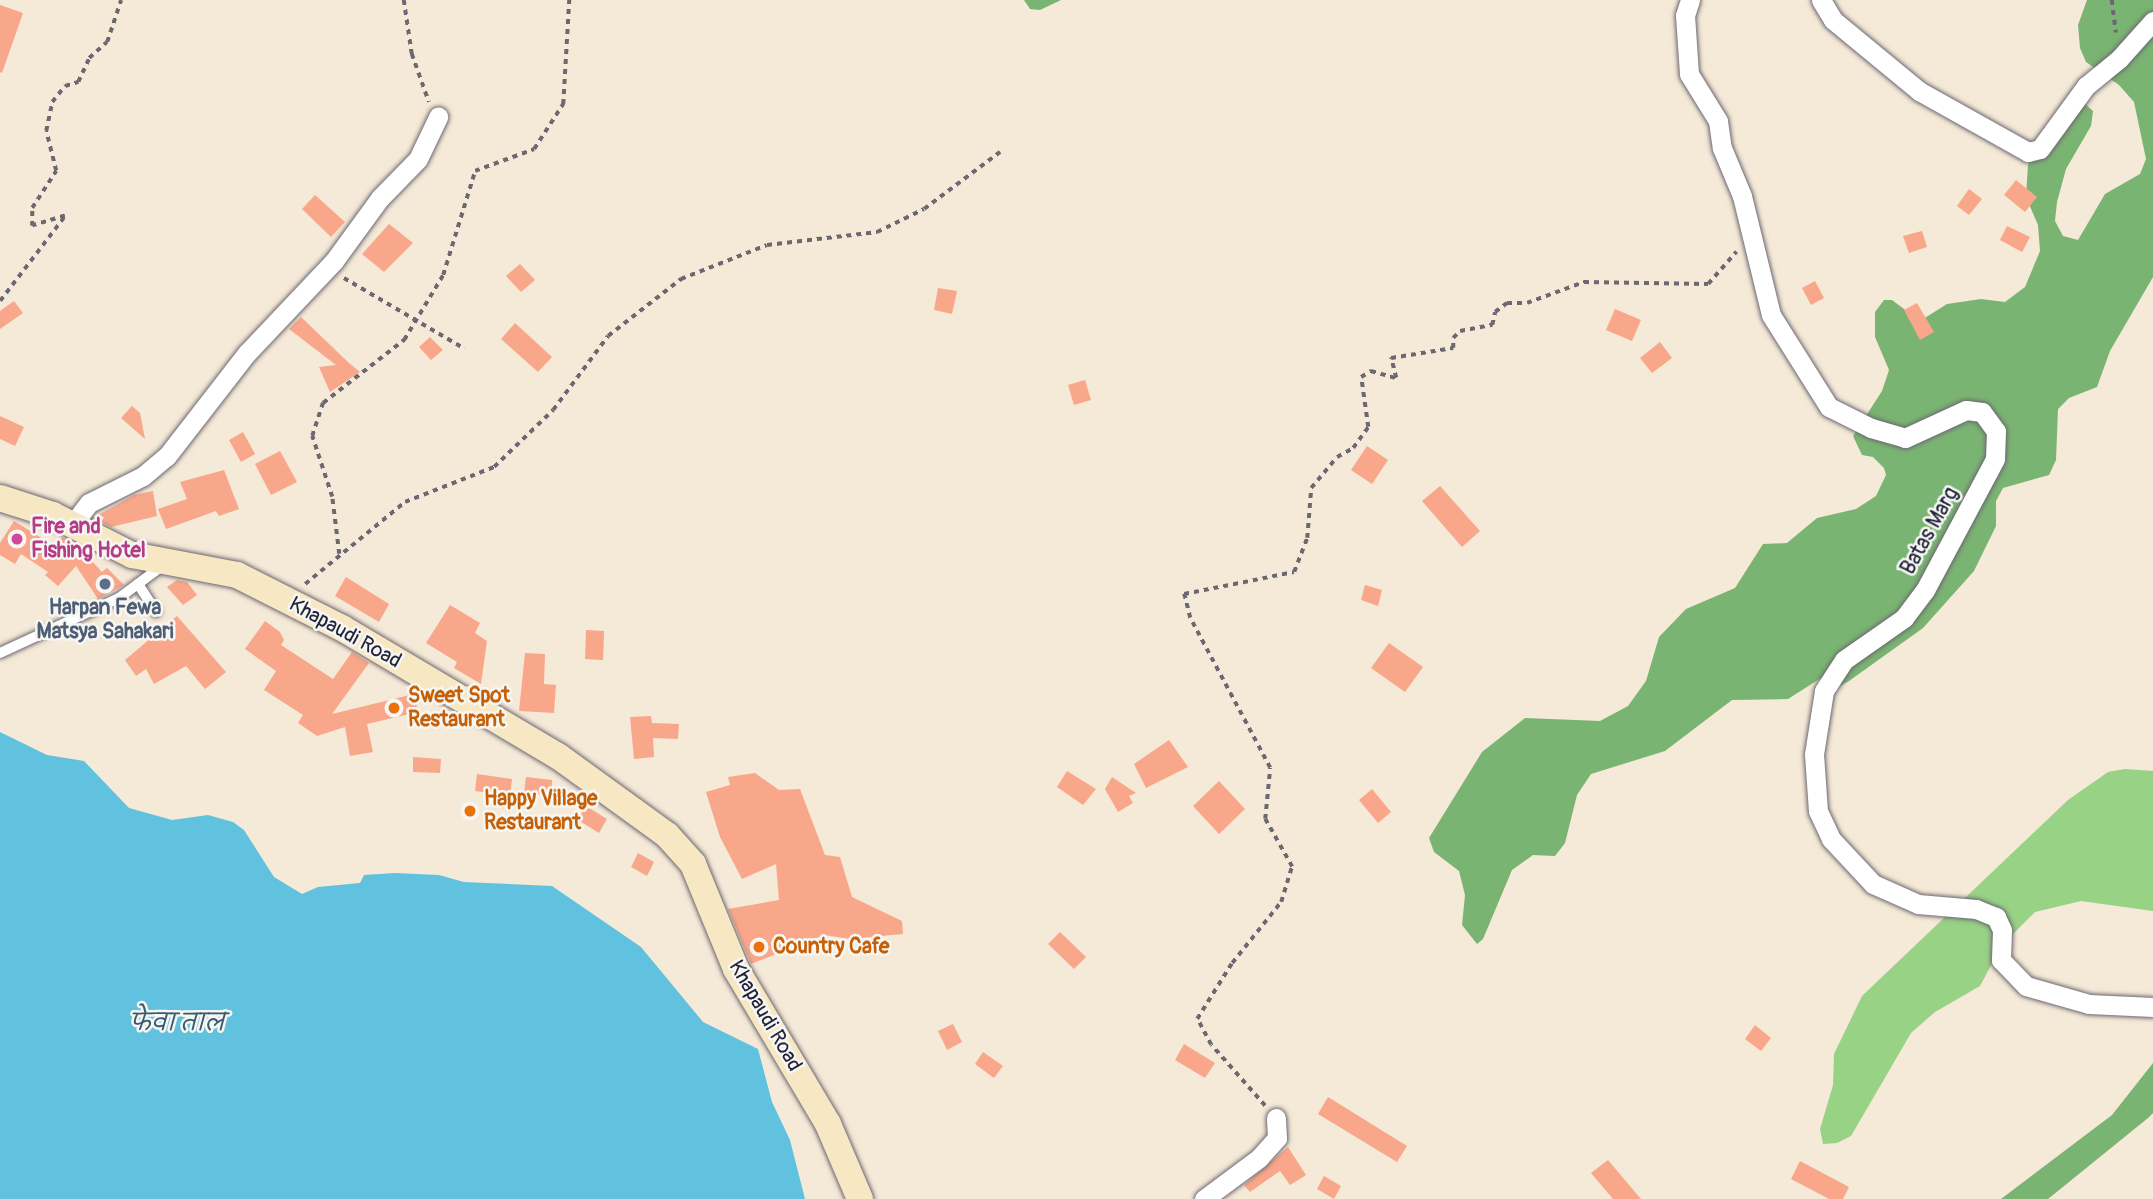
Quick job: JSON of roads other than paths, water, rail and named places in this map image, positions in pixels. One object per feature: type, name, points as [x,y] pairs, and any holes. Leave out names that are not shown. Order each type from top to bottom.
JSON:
[{"type":"main road","name":"Khapaudi Road","points":[[0,498],[73,524],[132,555],[237,575],[342,628],[558,756],[624,801],[681,848],[698,874],[736,969],[828,1124],[860,1199]]},
{"type":"street","name":"Batas Marg","points":[[1690,0],[1685,15],[1689,75],[1718,121],[1722,148],[1742,196],[1771,315],[1829,407],[1871,429],[1905,438],[1974,410],[1988,417],[1997,439],[1995,459],[1925,590],[1904,618],[1844,660],[1824,691],[1813,784],[1818,811],[1830,839],[1849,863],[1894,896],[1917,904],[1976,909],[1996,917],[2001,930],[2001,960],[2026,986],[2089,1004],[2153,1007]]},
{"type":"street","points":[[1821,0],[1833,20],[1919,91],[2028,152],[2040,149],[2086,86],[2119,59],[2153,21]]},
{"type":"street","points":[[73,524],[89,503],[143,476],[167,456],[247,353],[327,269],[380,198],[418,159],[439,117]]},
{"type":"street","points":[[1204,1199],[1259,1158],[1277,1138],[1276,1118]]},
{"type":"lane","points":[[0,653],[119,598],[168,561]]},
{"type":"lane","points":[[138,584],[156,612]]},
{"type":"water","name":"फेवा ताल","points":[[0,732],[47,755],[84,761],[129,808],[172,820],[208,815],[233,822],[244,830],[274,877],[302,894],[318,887],[360,883],[364,875],[395,873],[439,875],[464,882],[552,886],[641,947],[703,1022],[758,1049],[772,1102],[790,1140],[805,1199],[0,1199]]},
{"type":"place","name":"Fire and Fishing Hotel","points":[[17,539]]},
{"type":"place","name":"Harpan Fewa Matsya Sahakari","points":[[105,584]]},
{"type":"place","name":"Sweet Spot Restaurant","points":[[394,708]]},
{"type":"place","name":"Happy Village Restaurant","points":[[470,811]]},
{"type":"place","name":"Country Cafe","points":[[759,947]]}]
